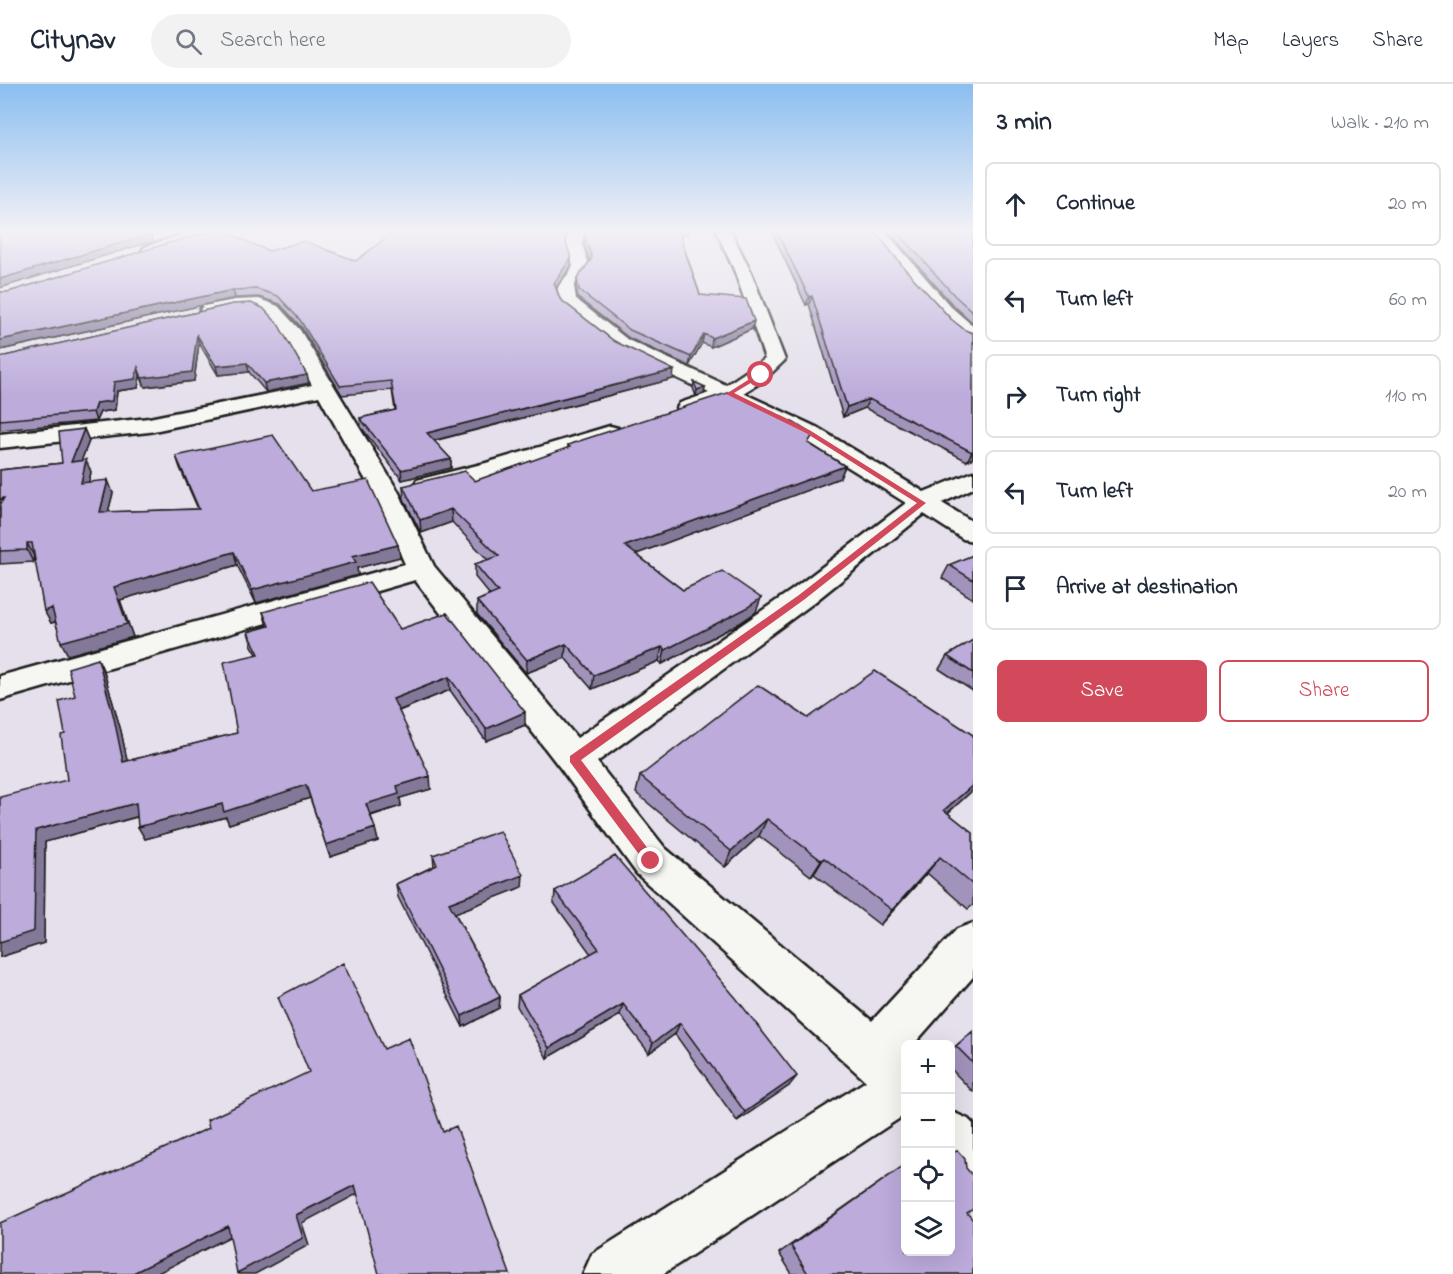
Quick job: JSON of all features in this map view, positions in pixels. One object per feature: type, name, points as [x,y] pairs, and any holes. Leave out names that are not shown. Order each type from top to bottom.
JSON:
[{"type":"street","points":[[564,286],[564,295],[568,302],[621,344],[808,432],[973,532]]},
{"type":"street","points":[[668,416],[729,394],[761,375],[775,360],[748,286]]},
{"type":"street","points":[[923,286],[944,310],[973,336]]},
{"type":"street","points":[[180,317],[235,304],[259,304],[272,310],[293,334],[386,493],[421,569],[574,759],[651,861],[894,1076]]},
{"type":"street","points":[[0,441],[148,425],[324,389]]},
{"type":"street","points":[[386,493],[493,470],[627,429]]},
{"type":"street","points":[[574,759],[802,597],[922,503],[973,479]]},
{"type":"street","points":[[0,688],[421,569]]},
{"type":"street","points":[[612,1274],[894,1076],[973,944]]},
{"type":"street","points":[[955,1142],[973,1162]]},
{"type":"building","points":[[29,286],[555,286],[560,299],[614,341],[674,370],[427,433],[451,459],[401,470],[360,418],[396,410],[391,381],[340,386],[300,320],[278,296],[257,289],[233,290],[0,340],[0,292]]},
{"type":"building","points":[[578,286],[697,286],[700,295],[746,299],[754,321],[712,338],[704,334],[691,357],[630,330],[579,290]]},
{"type":"building","points":[[803,286],[920,286],[951,319],[973,333],[973,451],[869,399],[847,407],[812,296],[809,297]]},
{"type":"building","points":[[946,286],[973,286],[973,312]]},
{"type":"building","points":[[251,303],[263,308],[278,324],[307,375],[264,383],[247,363],[216,366],[197,335],[192,372],[142,378],[138,367],[135,379],[114,382],[112,401],[96,403],[93,412],[0,420],[0,357],[233,304]]},
{"type":"building","points":[[694,382],[705,387],[697,390]]},
{"type":"building","points":[[730,392],[794,423],[813,435],[808,443],[845,466],[625,546],[683,590],[722,571],[761,598],[745,609],[665,650],[662,647],[594,675],[566,644],[527,660],[477,601],[498,592],[475,564],[499,556],[451,509],[420,520],[403,486],[465,471],[475,481],[570,447],[568,445],[573,443]]},
{"type":"building","points":[[84,429],[71,462],[86,460],[81,483],[108,480],[100,512],[199,509],[176,456],[273,435],[311,491],[368,480],[398,545],[352,556],[356,562],[252,590],[234,552],[114,587],[127,624],[61,642],[52,608],[44,611],[32,543],[27,543],[27,550],[0,551],[0,505],[4,498],[0,499],[0,470],[62,463],[59,432]]},
{"type":"building","points":[[973,555],[973,580],[949,565]]},
{"type":"building","points":[[369,582],[400,629],[447,613],[525,712],[486,729],[449,677],[393,699],[430,776],[397,786],[399,794],[366,804],[375,828],[326,845],[306,785],[224,812],[222,804],[138,827],[136,803],[36,830],[34,931],[0,942],[0,797],[67,780],[61,735],[65,734],[59,701],[75,696],[68,668],[98,659],[123,762],[237,733],[224,662],[259,654],[248,632],[269,626],[263,612]]},
{"type":"building","points":[[973,640],[973,673],[947,656]]},
{"type":"building","points":[[875,671],[973,735],[973,785],[944,810],[973,833],[973,885],[940,857],[892,910],[824,858],[821,860],[767,819],[731,851],[640,776],[758,685],[808,718]]},
{"type":"building","points":[[500,831],[523,875],[449,903],[500,997],[462,1016],[396,884],[437,865],[433,855]]},
{"type":"building","points":[[615,856],[736,998],[797,1076],[745,1112],[680,1023],[653,1043],[623,1004],[549,1048],[518,995],[599,949],[555,891]]},
{"type":"building","points":[[343,963],[384,1049],[409,1038],[443,1132],[456,1126],[510,1274],[379,1274],[355,1185],[296,1215],[303,1238],[237,1273],[228,1226],[131,1274],[0,1274],[0,1223],[209,1128],[207,1120],[309,1072],[278,997]]},
{"type":"building","points":[[973,1032],[973,1063],[956,1046]]},
{"type":"building","points":[[957,1150],[965,1159],[966,1168],[973,1175],[973,1209],[967,1213],[973,1220],[973,1274],[808,1274],[791,1246],[901,1168],[901,1256],[955,1256],[955,1152]]},
{"type":"route","points":[[651,861],[574,759],[802,597],[922,503],[808,432],[729,394],[761,375]]}]
